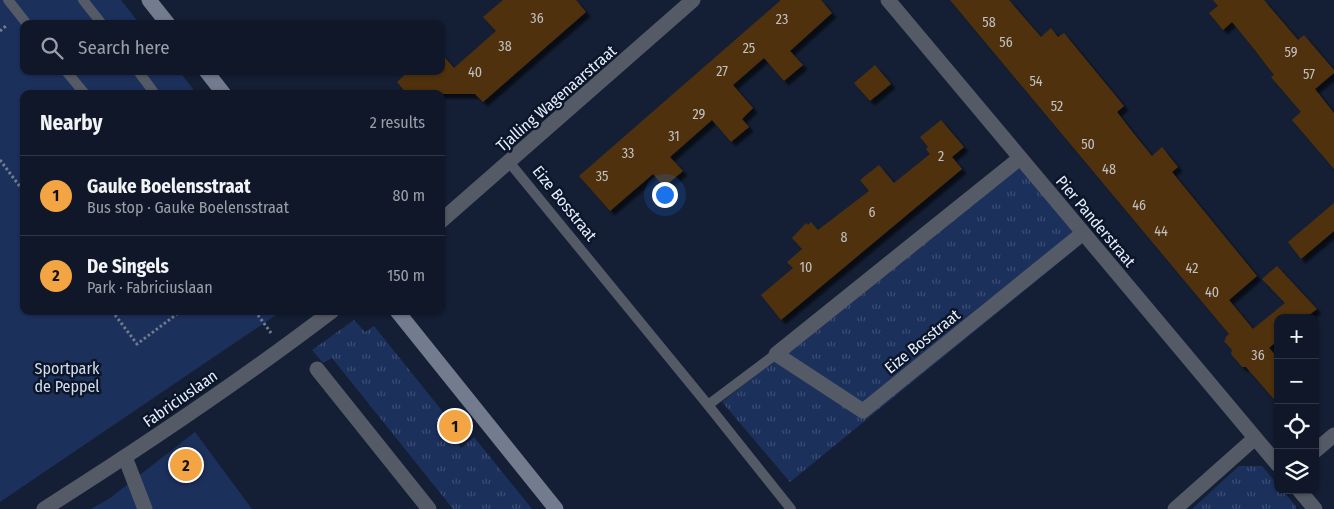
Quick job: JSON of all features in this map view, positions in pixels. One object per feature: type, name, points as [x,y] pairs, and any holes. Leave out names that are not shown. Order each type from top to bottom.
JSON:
[{"type":"main road","points":[[149,0],[165,20]]},
{"type":"main road","points":[[209,75],[221,90]]},
{"type":"main road","points":[[400,315],[556,509]]},
{"type":"street","name":"Tjalling Wagenaarstraat","points":[[445,218],[693,0]]},
{"type":"street","name":"Pier Panderstraat","points":[[888,0],[1274,460]]},
{"type":"street","points":[[776,354],[1020,158]]},
{"type":"street","name":"Eize Bosstraat","points":[[776,354],[863,411],[1083,233]]},
{"type":"street","name":"Fabriciuslaan","points":[[44,509],[126,457],[327,315]]},
{"type":"street","points":[[317,369],[429,509]]},
{"type":"street","points":[[1318,449],[1334,435]]},
{"type":"street","points":[[1175,509],[1255,438]]},
{"type":"street","points":[[126,457],[145,509]]},
{"type":"street","points":[[1302,494],[1315,509]]},
{"type":"lane","points":[[8,0],[24,20]]},
{"type":"lane","points":[[83,0],[99,20]]},
{"type":"lane","points":[[69,75],[82,90]]},
{"type":"lane","points":[[141,75],[152,90]]},
{"type":"lane","name":"Eize Bosstraat","points":[[509,162],[791,509]]},
{"type":"lane","points":[[708,405],[776,354]]},
{"type":"path","points":[[0,160],[20,187]]},
{"type":"path","points":[[115,315],[137,344],[176,315]]},
{"type":"path","points":[[258,315],[282,348]]},
{"type":"green space","name":"Sportpark de Peppel","points":[[0,0],[121,0],[137,20],[20,20],[20,75],[182,75],[194,90],[20,90],[20,315],[276,315],[0,502]]},
{"type":"green space","points":[[1019,164],[1083,243],[790,482],[722,402]]},
{"type":"green space","points":[[354,320],[365,332],[374,326],[455,427],[449,433],[461,448],[474,437],[532,509],[453,509],[332,358],[323,363],[312,350]]},
{"type":"green space","points":[[195,432],[252,509],[91,509],[110,498]]},
{"type":"green space","points":[[1239,466],[1262,466],[1274,480],[1274,494],[1286,494],[1296,506],[1296,509],[1192,509]]},
{"type":"building","points":[[503,0],[576,0],[586,12],[483,102],[475,94],[445,94],[445,90],[404,90],[397,82],[405,75],[445,75],[445,58],[454,68],[496,31],[483,17]]},
{"type":"building","points":[[781,0],[821,0],[832,13],[790,51],[803,65],[784,81],[764,58],[733,85],[753,108],[742,119],[749,127],[731,142],[712,120],[670,157],[683,171],[664,187],[653,174],[610,211],[579,176]]},
{"type":"building","points":[[950,0],[1009,0],[1041,37],[1051,28],[1058,37],[1064,33],[1124,106],[1117,112],[1134,134],[1152,156],[1162,147],[1178,167],[1172,172],[1257,276],[1229,300],[1253,329],[1285,303],[1262,279],[1277,266],[1317,309],[1310,314],[1274,314],[1274,344],[1269,348],[1274,354],[1274,399],[1246,367],[1242,367],[1231,354],[1232,350],[1224,341],[1229,334]]},
{"type":"building","points":[[1213,0],[1264,0],[1298,40],[1304,35],[1334,70],[1334,73],[1315,89],[1334,113],[1334,169],[1292,120],[1301,112],[1271,77],[1274,75],[1254,49],[1232,22],[1223,30],[1209,13],[1218,6]]},
{"type":"building","points":[[875,65],[891,84],[870,101],[854,83]]},
{"type":"building","points":[[941,120],[964,147],[952,157],[962,169],[781,320],[761,295],[793,268],[787,262],[802,249],[792,238],[806,223],[808,225],[811,222],[818,230],[869,191],[860,180],[879,165],[894,183],[930,154],[926,149],[928,147],[920,137]]},
{"type":"building","points":[[1334,203],[1334,231],[1301,259],[1288,242]]},
{"type":"place","name":"Gauke Boelensstraat","points":[[455,426]]},
{"type":"place","name":"De Singels","points":[[186,465]]}]
